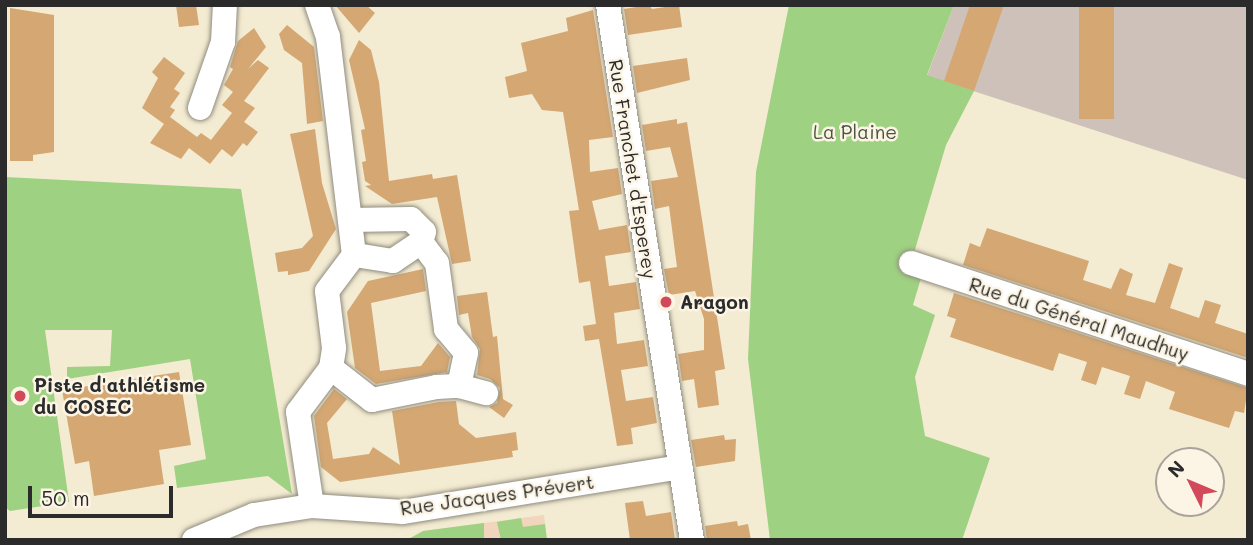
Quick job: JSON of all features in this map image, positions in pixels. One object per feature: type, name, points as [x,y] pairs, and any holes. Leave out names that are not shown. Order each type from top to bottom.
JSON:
[{"type":"street","points":[[200,108],[223,42],[225,5]]},
{"type":"street","points":[[312,506],[298,412],[331,368],[334,348],[327,290],[354,255],[328,37],[317,5]]},
{"type":"street","name":"Rue Franchet d'Esperey","points":[[608,5],[692,540]]},
{"type":"street","points":[[350,220],[411,219],[424,232],[421,242],[393,261],[354,255]]},
{"type":"street","points":[[421,242],[437,263],[446,329],[466,354],[459,386]]},
{"type":"street","name":"Rue du Général Maudhuy","points":[[911,263],[1248,374]]},
{"type":"street","points":[[331,368],[372,400],[459,386],[486,393]]},
{"type":"street","name":"Rue Jacques Prévert","points":[[194,540],[254,515],[312,506],[403,512],[680,467]]},
{"type":"shaded area","points":[[954,5],[1248,5],[1248,180],[927,76]]},
{"type":"shaded area","points":[[544,515],[547,540],[407,540],[423,531]]},
{"type":"green space","name":"La Plaine","points":[[789,5],[954,5],[927,75],[974,91],[946,145],[911,263],[924,268],[913,305],[935,315],[915,377],[925,436],[990,458],[962,540],[770,540],[748,359],[756,172]]},
{"type":"green space","points":[[5,177],[241,189],[292,494],[268,476],[177,488],[174,466],[206,459],[190,359],[67,379],[67,367],[110,366],[112,330],[45,330],[69,502],[10,511],[5,507]]},
{"type":"green space","points":[[521,518],[523,527],[545,524],[547,540],[501,540],[497,522]]},
{"type":"green space","points":[[484,523],[484,540],[407,540],[423,531]]},
{"type":"building","points":[[176,5],[196,5],[199,25],[179,27]]},
{"type":"building","points":[[335,5],[366,5],[375,13],[359,33]]},
{"type":"building","points":[[649,5],[652,9],[679,5],[682,27],[628,35],[624,9]]},
{"type":"building","points":[[970,5],[1004,5],[974,91],[944,81]]},
{"type":"building","points":[[1079,5],[1114,5],[1114,119],[1079,119]]},
{"type":"building","points":[[10,8],[54,15],[54,152],[33,155],[33,161],[10,161]]},
{"type":"building","points":[[593,10],[613,137],[589,140],[590,172],[618,168],[622,194],[592,201],[599,230],[627,225],[631,252],[605,256],[609,286],[636,282],[640,309],[614,313],[617,344],[644,340],[648,366],[621,370],[626,401],[653,397],[657,423],[631,428],[633,444],[617,446],[599,339],[585,341],[583,326],[596,324],[590,281],[579,283],[569,211],[579,210],[563,112],[542,110],[532,94],[509,98],[505,77],[527,71],[521,43],[568,31],[566,18]]},
{"type":"building","points":[[287,25],[314,47],[323,121],[307,124],[302,63],[284,50],[279,34]]},
{"type":"building","points":[[254,28],[266,47],[248,69],[258,60],[269,68],[244,101],[255,108],[244,122],[258,132],[247,146],[243,143],[232,157],[222,149],[210,164],[189,148],[181,159],[150,143],[164,124],[142,108],[158,78],[152,72],[164,57],[185,73],[174,89],[180,93],[170,107],[175,110],[170,117],[197,137],[201,133],[211,140],[232,113],[222,105],[233,92],[224,85],[233,69],[230,67],[238,41]]},
{"type":"building","points":[[359,40],[371,50],[379,82],[389,181],[432,174],[433,179],[457,175],[471,261],[452,264],[437,197],[392,204],[365,186],[371,185],[365,181],[362,162],[366,161],[361,130],[365,129],[349,60]]},
{"type":"building","points":[[687,58],[690,80],[637,93],[633,66]]},
{"type":"building","points":[[677,119],[677,124],[687,122],[725,369],[715,371],[719,405],[698,408],[694,379],[682,381],[678,354],[704,350],[704,319],[695,291],[669,295],[664,269],[677,267],[669,206],[655,209],[651,181],[678,177],[670,147],[646,151],[642,125]]},
{"type":"building","points":[[315,129],[322,183],[336,229],[309,271],[288,275],[288,271],[278,272],[275,253],[302,248],[313,236],[290,134]]},
{"type":"building","points":[[987,228],[1089,261],[1083,280],[1111,289],[1120,268],[1133,274],[1126,295],[1155,303],[1169,263],[1183,268],[1170,308],[1199,318],[1205,300],[1221,305],[1215,323],[1248,334],[1248,358],[963,265],[970,243],[980,247]]},
{"type":"building","points":[[423,269],[426,291],[371,303],[380,371],[421,366],[438,343],[450,357],[447,372],[376,384],[355,368],[347,312],[368,281]]},
{"type":"building","points":[[487,292],[493,337],[497,336],[503,399],[513,405],[504,418],[489,407],[497,403],[500,388],[490,379],[477,375],[480,349],[472,337],[468,313],[459,315],[457,296]]},
{"type":"building","points":[[954,293],[1248,388],[1244,413],[1235,411],[1229,428],[1169,409],[1175,392],[1146,381],[1140,399],[1124,394],[1130,376],[1102,367],[1096,385],[1081,380],[1087,362],[1059,353],[1053,371],[950,337],[956,319],[947,316]]},
{"type":"building","points":[[179,372],[191,445],[159,450],[164,484],[94,496],[89,461],[75,464],[62,390]]},
{"type":"building","points":[[334,389],[347,399],[327,423],[333,459],[369,454],[373,447],[400,465],[392,411],[456,401],[459,424],[476,438],[516,432],[518,450],[512,451],[513,457],[340,482],[321,467],[314,416]]},
{"type":"building","points":[[724,435],[725,440],[736,439],[735,461],[696,467],[691,440]]},
{"type":"building","points":[[643,501],[646,516],[671,512],[675,540],[630,540],[625,503]]},
{"type":"building","points":[[737,521],[738,526],[748,524],[751,540],[707,540],[705,526]]},
{"type":"place","name":"Aragon","points":[[666,302]]},
{"type":"place","name":"Piste d'athlétisme du COSEC","points":[[20,396]]}]
